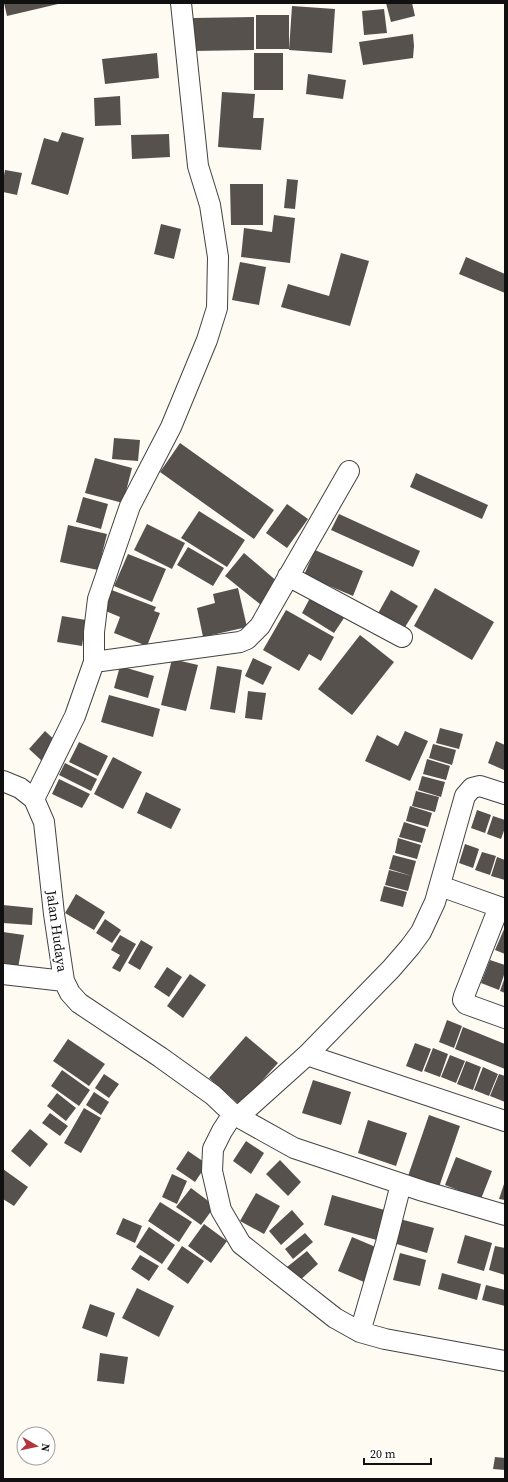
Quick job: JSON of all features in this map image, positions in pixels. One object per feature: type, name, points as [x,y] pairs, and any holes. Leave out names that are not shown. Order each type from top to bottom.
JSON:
[{"type":"street","points":[[3,781],[20,788],[34,799],[75,716],[94,662],[94,632],[98,600],[127,513],[174,420],[208,340],[217,308],[218,257],[210,205],[198,166],[181,3]]},
{"type":"street","points":[[94,662],[240,642],[247,639],[260,626],[349,471]]},
{"type":"street","points":[[288,576],[402,637]]},
{"type":"street","points":[[505,794],[480,786],[472,788],[465,796],[435,902],[421,932],[391,969],[307,1055],[236,1116],[222,1131],[213,1149],[212,1171],[221,1210],[229,1227],[240,1244],[334,1318],[360,1332],[385,1339],[505,1361]]},
{"type":"street","name":"Jalan Hudaya","points":[[34,799],[44,822],[64,981],[70,993],[79,1003],[160,1057],[207,1091],[236,1116],[294,1148],[401,1184],[505,1215]]},
{"type":"street","points":[[440,886],[502,908],[463,1000],[466,1004],[505,1018]]},
{"type":"street","points":[[3,974],[64,981]]},
{"type":"street","points":[[307,1055],[505,1121]]},
{"type":"street","points":[[360,1332],[386,1243],[401,1184]]},
{"type":"building","points":[[4,3],[58,3],[58,4],[7,16]]},
{"type":"building","points":[[386,3],[412,3],[415,16],[391,22]]},
{"type":"building","points":[[292,6],[335,9],[332,53],[289,50]]},
{"type":"building","points":[[384,9],[387,33],[364,35],[362,11]]},
{"type":"building","points":[[256,15],[289,15],[289,49],[256,49]]},
{"type":"building","points":[[254,17],[254,50],[193,51],[193,18]]},
{"type":"building","points":[[413,34],[413,58],[363,65],[359,42]]},
{"type":"building","points":[[157,53],[159,78],[105,84],[102,59]]},
{"type":"building","points":[[254,53],[283,53],[283,90],[254,90]]},
{"type":"building","points":[[308,74],[346,80],[343,99],[306,94]]},
{"type":"building","points":[[222,92],[255,94],[253,118],[264,118],[261,150],[218,147]]},
{"type":"building","points":[[120,96],[121,125],[95,126],[94,98]]},
{"type":"building","points":[[62,132],[84,138],[68,195],[31,184],[44,138],[58,142]]},
{"type":"building","points":[[169,134],[170,157],[132,159],[131,135]]},
{"type":"building","points":[[5,170],[22,173],[17,195],[3,192]]},
{"type":"building","points":[[287,179],[298,180],[295,209],[284,208]]},
{"type":"building","points":[[230,184],[263,184],[263,225],[231,225]]},
{"type":"building","points":[[274,215],[295,218],[290,263],[241,257],[244,228],[272,232]]},
{"type":"building","points":[[161,224],[181,229],[174,259],[154,254]]},
{"type":"building","points":[[341,253],[369,261],[350,326],[281,307],[288,284],[329,296]]},
{"type":"building","points":[[466,257],[505,274],[505,293],[459,274]]},
{"type":"building","points":[[240,262],[266,267],[259,305],[232,300]]},
{"type":"building","points":[[114,438],[140,440],[138,461],[112,459]]},
{"type":"building","points":[[180,443],[274,510],[254,539],[160,472]]},
{"type":"building","points":[[95,458],[132,468],[123,503],[85,493]]},
{"type":"building","points":[[416,473],[488,505],[482,519],[410,487]]},
{"type":"building","points":[[83,497],[108,504],[101,529],[76,522]]},
{"type":"building","points":[[287,504],[308,519],[287,548],[266,533]]},
{"type":"building","points":[[199,511],[245,540],[227,567],[181,538]]},
{"type":"building","points":[[339,514],[420,551],[413,567],[331,530]]},
{"type":"building","points":[[147,524],[185,543],[172,569],[134,550]]},
{"type":"building","points":[[68,525],[107,534],[98,570],[60,562]]},
{"type":"building","points":[[188,547],[224,568],[213,586],[177,565]]},
{"type":"building","points":[[315,550],[363,571],[353,596],[304,575]]},
{"type":"building","points":[[244,553],[279,583],[261,605],[225,576]]},
{"type":"building","points":[[128,554],[166,569],[152,602],[114,586]]},
{"type":"building","points":[[238,588],[247,627],[203,637],[197,608],[215,603],[213,594]]},
{"type":"building","points":[[435,588],[494,622],[472,660],[414,626]]},
{"type":"building","points":[[109,589],[156,607],[154,611],[160,613],[147,646],[114,633],[120,617],[101,609]]},
{"type":"building","points":[[391,590],[418,606],[402,632],[376,617]]},
{"type":"building","points":[[310,598],[344,618],[334,633],[302,613]]},
{"type":"building","points":[[286,610],[334,637],[321,661],[309,654],[299,671],[263,650]]},
{"type":"building","points":[[62,616],[86,620],[82,646],[57,642]]},
{"type":"building","points":[[360,635],[394,662],[352,715],[318,689]]},
{"type":"building","points":[[253,658],[272,667],[263,685],[245,676]]},
{"type":"building","points":[[172,659],[198,665],[186,711],[161,705]]},
{"type":"building","points":[[120,666],[154,676],[148,698],[114,688]]},
{"type":"building","points":[[217,666],[242,670],[235,713],[210,709]]},
{"type":"building","points":[[248,691],[266,693],[262,720],[245,718]]},
{"type":"building","points":[[109,695],[160,709],[153,737],[101,722]]},
{"type":"building","points":[[440,728],[463,734],[459,749],[436,743]]},
{"type":"building","points":[[45,731],[58,743],[42,761],[29,749]]},
{"type":"building","points":[[405,731],[428,741],[410,781],[365,761],[377,735],[398,746]]},
{"type":"building","points":[[496,741],[505,745],[504,770],[488,763]]},
{"type":"building","points":[[79,742],[108,756],[98,776],[69,762]]},
{"type":"building","points":[[433,744],[456,750],[452,765],[429,758]]},
{"type":"building","points":[[113,757],[142,772],[123,809],[94,794]]},
{"type":"building","points":[[427,759],[450,766],[446,780],[423,774]]},
{"type":"building","points":[[65,763],[97,779],[91,791],[59,775]]},
{"type":"building","points":[[422,776],[445,782],[441,797],[418,790]]},
{"type":"building","points":[[59,779],[90,794],[82,808],[52,794]]},
{"type":"building","points":[[416,791],[439,797],[435,812],[412,806]]},
{"type":"building","points":[[146,792],[181,809],[171,829],[137,813]]},
{"type":"building","points":[[410,806],[432,813],[428,827],[406,821]]},
{"type":"building","points":[[477,810],[491,815],[485,833],[471,828]]},
{"type":"building","points":[[493,816],[505,820],[505,828],[501,839],[487,834]]},
{"type":"building","points":[[404,822],[426,829],[422,843],[399,837]]},
{"type":"building","points":[[398,838],[421,845],[417,859],[395,853]]},
{"type":"building","points":[[465,844],[479,849],[473,868],[459,863]]},
{"type":"building","points":[[482,852],[496,856],[490,875],[475,870]]},
{"type":"building","points":[[393,855],[416,861],[412,876],[389,869]]},
{"type":"building","points":[[497,857],[505,860],[505,880],[491,876]]},
{"type":"building","points":[[389,870],[412,876],[408,891],[385,885]]},
{"type":"building","points":[[384,886],[407,892],[403,907],[380,901]]},
{"type":"building","points":[[76,894],[105,912],[94,930],[65,913]]},
{"type":"building","points":[[3,905],[33,908],[32,925],[3,923]]},
{"type":"building","points":[[105,919],[121,930],[112,943],[96,933]]},
{"type":"building","points":[[505,927],[505,954],[495,950]]},
{"type":"building","points":[[3,932],[24,935],[18,968],[3,966]]},
{"type":"building","points":[[120,935],[136,944],[120,972],[112,968],[120,955],[111,950]]},
{"type":"building","points":[[141,940],[153,947],[140,970],[128,963]]},
{"type":"building","points":[[490,960],[505,965],[505,972],[499,990],[481,983]]},
{"type":"building","points":[[167,967],[182,977],[169,997],[154,987]]},
{"type":"building","points":[[190,974],[206,985],[183,1018],[167,1006]]},
{"type":"building","points":[[505,977],[505,993],[500,991]]},
{"type":"building","points":[[447,1020],[462,1026],[454,1048],[439,1042]]},
{"type":"building","points":[[463,1027],[505,1044],[505,1069],[455,1049]]},
{"type":"building","points":[[246,1036],[278,1063],[240,1105],[209,1078]]},
{"type":"building","points":[[68,1039],[105,1064],[89,1086],[53,1061]]},
{"type":"building","points":[[415,1043],[431,1049],[422,1072],[406,1066]]},
{"type":"building","points":[[433,1048],[448,1054],[440,1077],[424,1071]]},
{"type":"building","points":[[450,1055],[465,1061],[456,1083],[441,1077]]},
{"type":"building","points":[[466,1061],[481,1067],[473,1090],[457,1084]]},
{"type":"building","points":[[483,1067],[498,1074],[489,1096],[474,1090]]},
{"type":"building","points":[[62,1070],[90,1090],[79,1106],[51,1086]]},
{"type":"building","points":[[104,1074],[119,1084],[109,1098],[95,1088]]},
{"type":"building","points":[[499,1074],[505,1076],[505,1102],[490,1096]]},
{"type":"building","points":[[313,1080],[351,1092],[341,1125],[302,1113]]},
{"type":"building","points":[[94,1092],[109,1102],[101,1115],[86,1105]]},
{"type":"building","points":[[57,1093],[76,1108],[66,1121],[47,1106]]},
{"type":"building","points":[[84,1108],[101,1118],[81,1153],[64,1143]]},
{"type":"building","points":[[50,1113],[68,1126],[60,1136],[42,1123]]},
{"type":"building","points":[[429,1115],[460,1126],[439,1187],[408,1176]]},
{"type":"building","points":[[368,1120],[407,1133],[396,1166],[358,1153]]},
{"type":"building","points":[[30,1129],[48,1144],[30,1167],[11,1151]]},
{"type":"building","points":[[246,1141],[264,1153],[251,1174],[233,1161]]},
{"type":"building","points":[[188,1151],[207,1164],[195,1182],[176,1169]]},
{"type":"building","points":[[456,1157],[492,1171],[481,1199],[445,1185]]},
{"type":"building","points":[[280,1160],[301,1182],[288,1196],[266,1174]]},
{"type":"building","points":[[3,1169],[28,1187],[14,1206],[3,1199]]},
{"type":"building","points":[[172,1174],[187,1181],[177,1204],[162,1197]]},
{"type":"building","points":[[505,1181],[505,1200],[499,1199]]},
{"type":"building","points":[[191,1188],[215,1206],[201,1225],[176,1207]]},
{"type":"building","points":[[256,1193],[280,1206],[264,1234],[240,1221]]},
{"type":"building","points":[[332,1195],[388,1211],[380,1241],[324,1225]]},
{"type":"building","points":[[160,1202],[192,1222],[179,1242],[148,1221]]},
{"type":"building","points":[[292,1210],[304,1224],[281,1245],[269,1231]]},
{"type":"building","points":[[123,1218],[142,1226],[135,1243],[116,1234]]},
{"type":"building","points":[[396,1218],[434,1228],[427,1253],[390,1242]]},
{"type":"building","points":[[204,1224],[227,1241],[211,1263],[188,1246]]},
{"type":"building","points":[[149,1227],[175,1245],[162,1264],[136,1247]]},
{"type":"building","points":[[305,1233],[313,1242],[293,1259],[285,1249]]},
{"type":"building","points":[[465,1235],[492,1243],[484,1271],[457,1263]]},
{"type":"building","points":[[352,1237],[378,1248],[364,1282],[338,1271]]},
{"type":"building","points":[[182,1246],[204,1261],[188,1284],[167,1269]]},
{"type":"building","points":[[495,1246],[505,1248],[505,1275],[489,1270]]},
{"type":"building","points":[[307,1251],[318,1264],[299,1281],[287,1267]]},
{"type":"building","points":[[400,1253],[426,1260],[420,1286],[393,1280]]},
{"type":"building","points":[[140,1255],[159,1266],[149,1281],[131,1269]]},
{"type":"building","points":[[442,1273],[481,1284],[477,1300],[438,1289]]},
{"type":"building","points":[[486,1285],[505,1290],[505,1306],[482,1300]]},
{"type":"building","points":[[137,1288],[174,1306],[159,1337],[122,1318]]},
{"type":"building","points":[[90,1304],[115,1313],[107,1337],[82,1328]]},
{"type":"building","points":[[100,1353],[128,1357],[124,1384],[97,1381]]},
{"type":"building","points":[[495,1457],[505,1458],[505,1470],[493,1469]]}]
